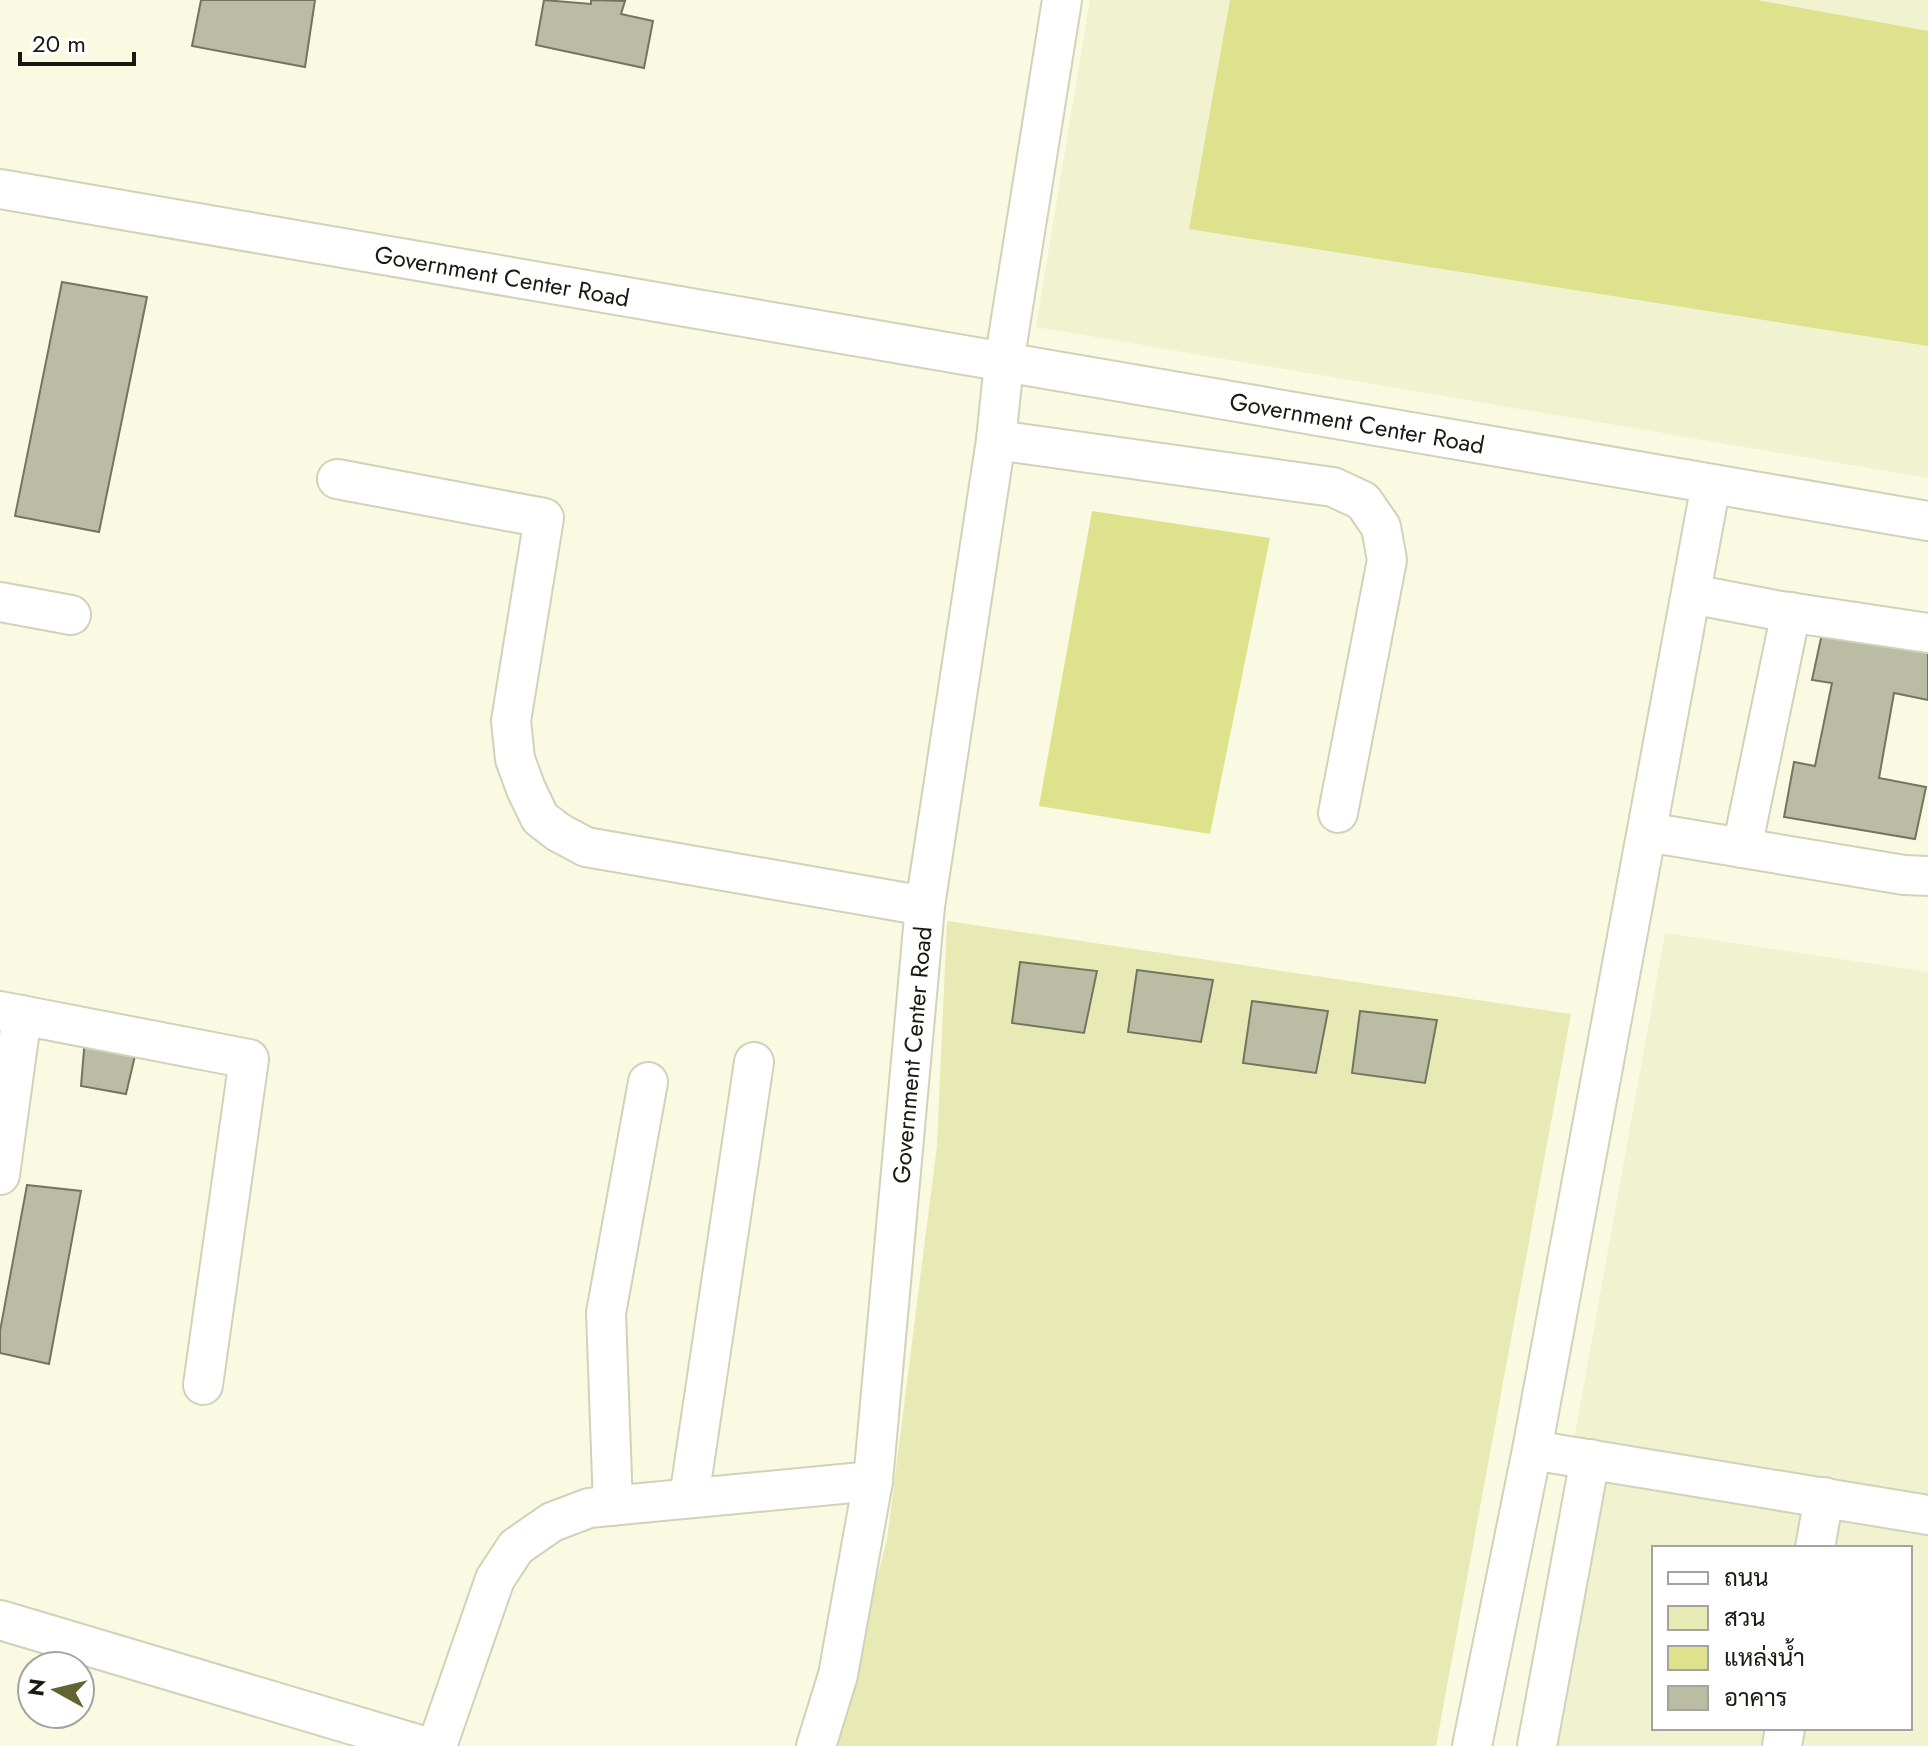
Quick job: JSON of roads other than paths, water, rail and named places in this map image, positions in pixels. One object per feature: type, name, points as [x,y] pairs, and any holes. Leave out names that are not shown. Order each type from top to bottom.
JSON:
[{"type":"street","name":"Government Center Road","points":[[816,1746],[838,1675],[873,1481],[925,906],[996,440],[1004,363],[1062,0]]},
{"type":"street","name":"Government Center Road","points":[[0,189],[1928,521]]},
{"type":"street","points":[[996,440],[1333,487],[1363,501],[1381,527],[1387,560],[1338,813]]},
{"type":"street","points":[[337,479],[544,518],[511,721],[515,759],[526,789],[540,818],[558,832],[586,847],[925,906]]},
{"type":"street","points":[[1472,1746],[1532,1450],[1711,484]]},
{"type":"street","points":[[1691,594],[1928,633]]},
{"type":"street","points":[[0,602],[71,615]]},
{"type":"street","points":[[1742,848],[1791,612]]},
{"type":"street","points":[[1647,832],[1904,875],[1928,876]]},
{"type":"street","points":[[0,1175],[11,1013],[249,1059],[203,1385]]},
{"type":"street","points":[[689,1498],[754,1062]]},
{"type":"street","points":[[613,1506],[606,1313],[648,1082]]},
{"type":"street","points":[[1532,1450],[1928,1515]]},
{"type":"street","points":[[1537,1746],[1590,1459]]},
{"type":"street","points":[[437,1746],[495,1579],[516,1547],[552,1522],[589,1508],[873,1481]]},
{"type":"street","points":[[1815,1546],[1824,1497]]},
{"type":"street","points":[[0,1620],[423,1746]]},
{"type":"water","points":[[1230,0],[1757,0],[1928,31],[1928,346],[1189,229]]},
{"type":"water","points":[[1092,511],[1270,538],[1210,834],[1039,806]]}]
